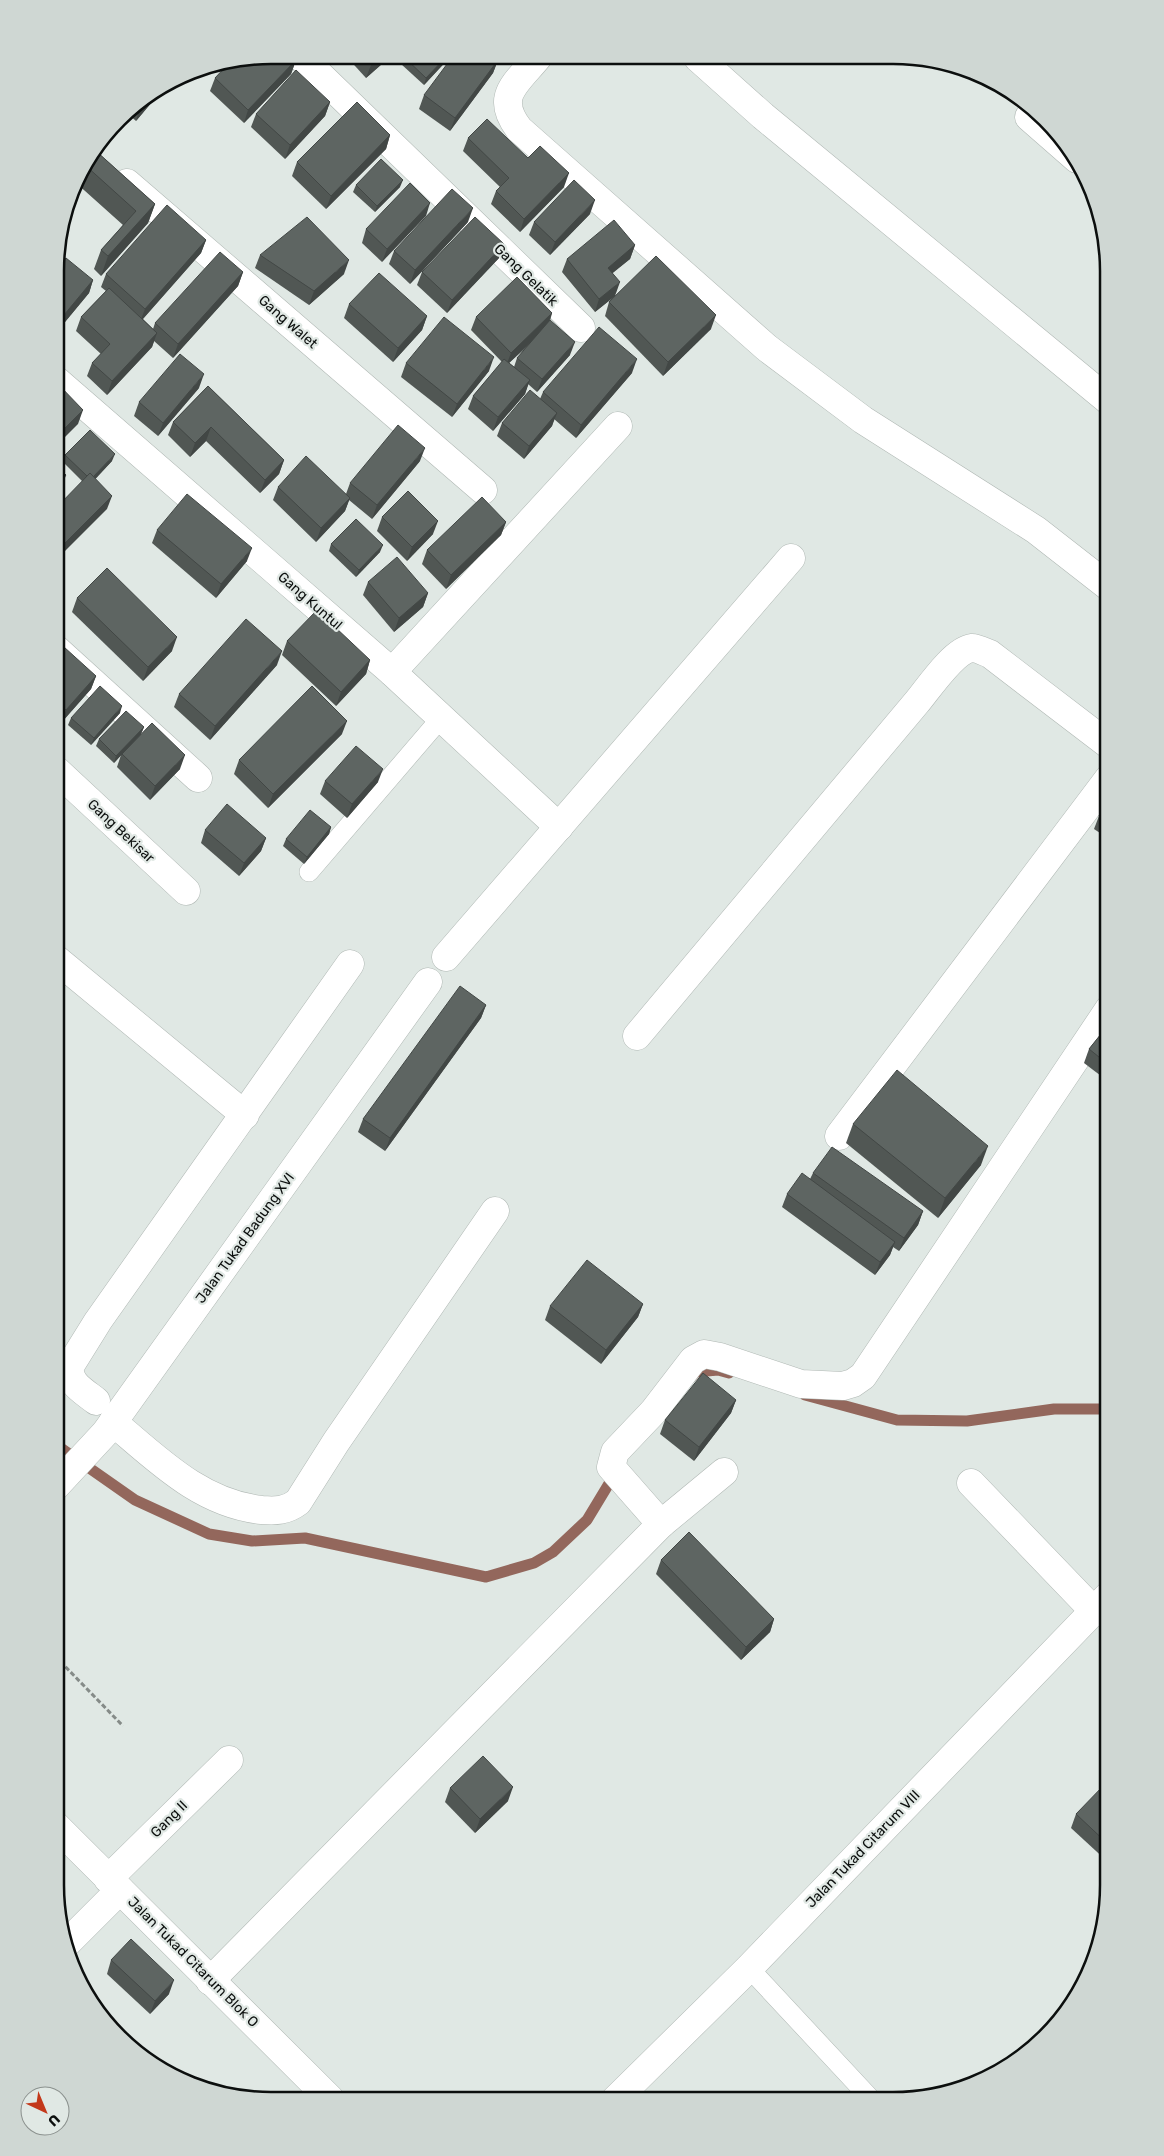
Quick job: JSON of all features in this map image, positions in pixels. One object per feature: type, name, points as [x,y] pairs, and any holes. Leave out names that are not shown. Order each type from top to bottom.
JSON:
[{"type":"street","name":"Gang Gelatik","points":[[308,64],[581,328]]},
{"type":"street","points":[[532,64],[513,87],[506,100],[509,116],[519,130],[766,348],[863,420],[1036,530],[1100,580]]},
{"type":"street","points":[[705,64],[763,116],[1100,394]]},
{"type":"street","points":[[1029,117],[1051,137]]},
{"type":"street","name":"Gang Walet","points":[[108,167],[483,490]]},
{"type":"street","name":"Gang Kuntul","points":[[64,387],[392,672],[559,827]]},
{"type":"street","points":[[392,672],[618,426]]},
{"type":"street","points":[[446,957],[791,558]]},
{"type":"street","points":[[637,1036],[923,694],[964,650],[974,648],[990,654],[1100,738]]},
{"type":"street","points":[[64,657],[198,778]]},
{"type":"street","name":"Gang Bekisar","points":[[64,777],[186,891]]},
{"type":"street","points":[[839,1136],[1100,790]]},
{"type":"street","points":[[96,1401],[72,1381],[69,1374],[70,1366],[98,1321],[350,964]]},
{"type":"street","points":[[64,966],[245,1115]]},
{"type":"street","name":"Jalan Tukad Badung XVI","points":[[64,1478],[110,1427],[428,982]]},
{"type":"street","points":[[661,1524],[611,1467],[615,1452],[654,1412],[693,1360],[704,1354],[720,1357],[801,1384],[843,1386],[853,1383],[863,1376],[1100,1022]]},
{"type":"street","points":[[110,1427],[195,1488],[248,1509],[278,1511],[292,1507],[298,1502],[336,1442],[495,1211]]},
{"type":"street","points":[[210,1981],[661,1524],[724,1472]]},
{"type":"street","points":[[971,1483],[1100,1602]]},
{"type":"street","name":"Jalan Tukad Citarum VIII","points":[[623,2092],[749,1968],[1100,1604]]},
{"type":"street","name":"Gang II","points":[[71,1938],[114,1884],[229,1760]]},
{"type":"street","name":"Jalan Tukad Citarum Blok O","points":[[64,1834],[323,2092]]},
{"type":"lane","points":[[308,872],[441,718]]},
{"type":"lane","points":[[749,1968],[864,2092]]},
{"type":"path","points":[[64,1665],[123,1726]]},
{"type":"building","points":[[257,64],[292,64],[248,110],[215,78],[223,70],[231,68]]},
{"type":"building","points":[[411,64],[439,64],[426,78]]},
{"type":"building","points":[[447,64],[495,64],[455,118],[424,95]]},
{"type":"building","points":[[296,70],[330,102],[290,145],[256,114]]},
{"type":"building","points":[[357,102],[390,135],[331,196],[297,162]]},
{"type":"building","points":[[487,119],[528,158],[540,146],[569,173],[524,219],[496,191],[509,178],[468,138]]},
{"type":"building","points":[[100,155],[155,204],[108,256],[101,250],[136,211],[90,170]]},
{"type":"building","points":[[381,159],[403,180],[377,206],[356,185]]},
{"type":"building","points":[[574,180],[595,200],[555,242],[534,222]]},
{"type":"building","points":[[410,183],[430,203],[387,249],[366,229]]},
{"type":"building","points":[[452,189],[473,208],[415,270],[394,251]]},
{"type":"building","points":[[167,205],[206,240],[145,309],[106,274]]},
{"type":"building","points":[[307,217],[349,260],[314,291],[260,255]]},
{"type":"building","points":[[475,217],[504,244],[452,300],[422,272]]},
{"type":"building","points":[[614,220],[635,245],[608,268],[620,282],[599,299],[567,259]]},
{"type":"building","points":[[220,252],[243,272],[178,344],[155,323]]},
{"type":"building","points":[[656,256],[716,315],[668,362],[609,302]]},
{"type":"building","points":[[66,258],[93,280],[64,315],[64,271],[64,260]]},
{"type":"building","points":[[379,273],[427,316],[398,348],[349,304]]},
{"type":"building","points":[[517,277],[552,313],[511,353],[476,317]]},
{"type":"building","points":[[109,288],[157,333],[112,381],[92,363],[110,344],[81,317]]},
{"type":"building","points":[[444,317],[494,357],[457,404],[406,363]]},
{"type":"building","points":[[550,320],[575,342],[542,379],[517,358]]},
{"type":"building","points":[[599,327],[637,359],[581,425],[543,392]]},
{"type":"building","points":[[180,354],[204,374],[163,423],[139,402]]},
{"type":"building","points":[[504,359],[530,380],[498,417],[473,396]]},
{"type":"building","points":[[208,386],[284,460],[265,480],[211,427],[195,443],[173,422]]},
{"type":"building","points":[[64,390],[83,410],[64,429]]},
{"type":"building","points":[[530,390],[557,413],[529,446],[502,423]]},
{"type":"building","points":[[398,425],[425,448],[377,505],[350,483]]},
{"type":"building","points":[[90,430],[115,454],[93,477],[90,473],[87,476],[65,455]]},
{"type":"building","points":[[306,456],[350,498],[321,528],[278,487]]},
{"type":"building","points":[[90,473],[112,496],[64,544],[64,500]]},
{"type":"building","points":[[408,491],[438,521],[412,547],[382,517]]},
{"type":"building","points":[[187,494],[252,548],[221,584],[157,530]]},
{"type":"building","points":[[482,497],[506,522],[451,575],[427,550]]},
{"type":"building","points":[[356,519],[383,545],[359,570],[331,544]]},
{"type":"building","points":[[397,557],[428,593],[399,618],[368,582]]},
{"type":"building","points":[[107,568],[177,637],[148,667],[77,598]]},
{"type":"building","points":[[317,610],[370,660],[341,692],[287,641]]},
{"type":"building","points":[[246,619],[282,651],[215,726],[179,694]]},
{"type":"building","points":[[64,647],[96,676],[66,710],[64,708]]},
{"type":"building","points":[[100,686],[122,706],[94,738],[71,718]]},
{"type":"building","points":[[312,686],[347,721],[273,794],[239,760]]},
{"type":"building","points":[[126,711],[144,727],[116,756],[99,739]]},
{"type":"building","points":[[152,723],[185,755],[155,786],[122,754]]},
{"type":"building","points":[[356,746],[383,769],[352,804],[325,781]]},
{"type":"building","points":[[227,804],[266,838],[244,863],[205,830]]},
{"type":"building","points":[[310,810],[331,827],[307,857],[286,839]]},
{"type":"building","points":[[460,986],[486,1005],[390,1138],[363,1119]]},
{"type":"building","points":[[1100,1035],[1100,1058],[1089,1049]]},
{"type":"building","points":[[897,1070],[988,1146],[945,1198],[853,1124]]},
{"type":"building","points":[[832,1147],[923,1211],[904,1238],[813,1173]]},
{"type":"building","points":[[802,1173],[895,1242],[880,1262],[787,1194]]},
{"type":"building","points":[[587,1260],[643,1304],[606,1350],[550,1306]]},
{"type":"building","points":[[703,1373],[736,1400],[699,1447],[665,1420]]},
{"type":"building","points":[[689,1532],[774,1619],[746,1647],[661,1560]]},
{"type":"building","points":[[483,1756],[513,1787],[480,1819],[450,1788]]},
{"type":"building","points":[[1100,1789],[1100,1837],[1076,1814]]},
{"type":"building","points":[[131,1939],[174,1980],[155,2001],[111,1960]]},
{"type":"waterway","points":[[689,1379],[696,1372],[718,1370],[729,1373]]},
{"type":"waterway","points":[[805,1395],[897,1420],[967,1421],[1054,1409],[1100,1409]]},
{"type":"waterway","points":[[64,1450],[135,1500],[209,1534],[252,1541],[305,1538],[486,1577],[534,1563],[553,1552],[587,1520],[616,1472]]}]
